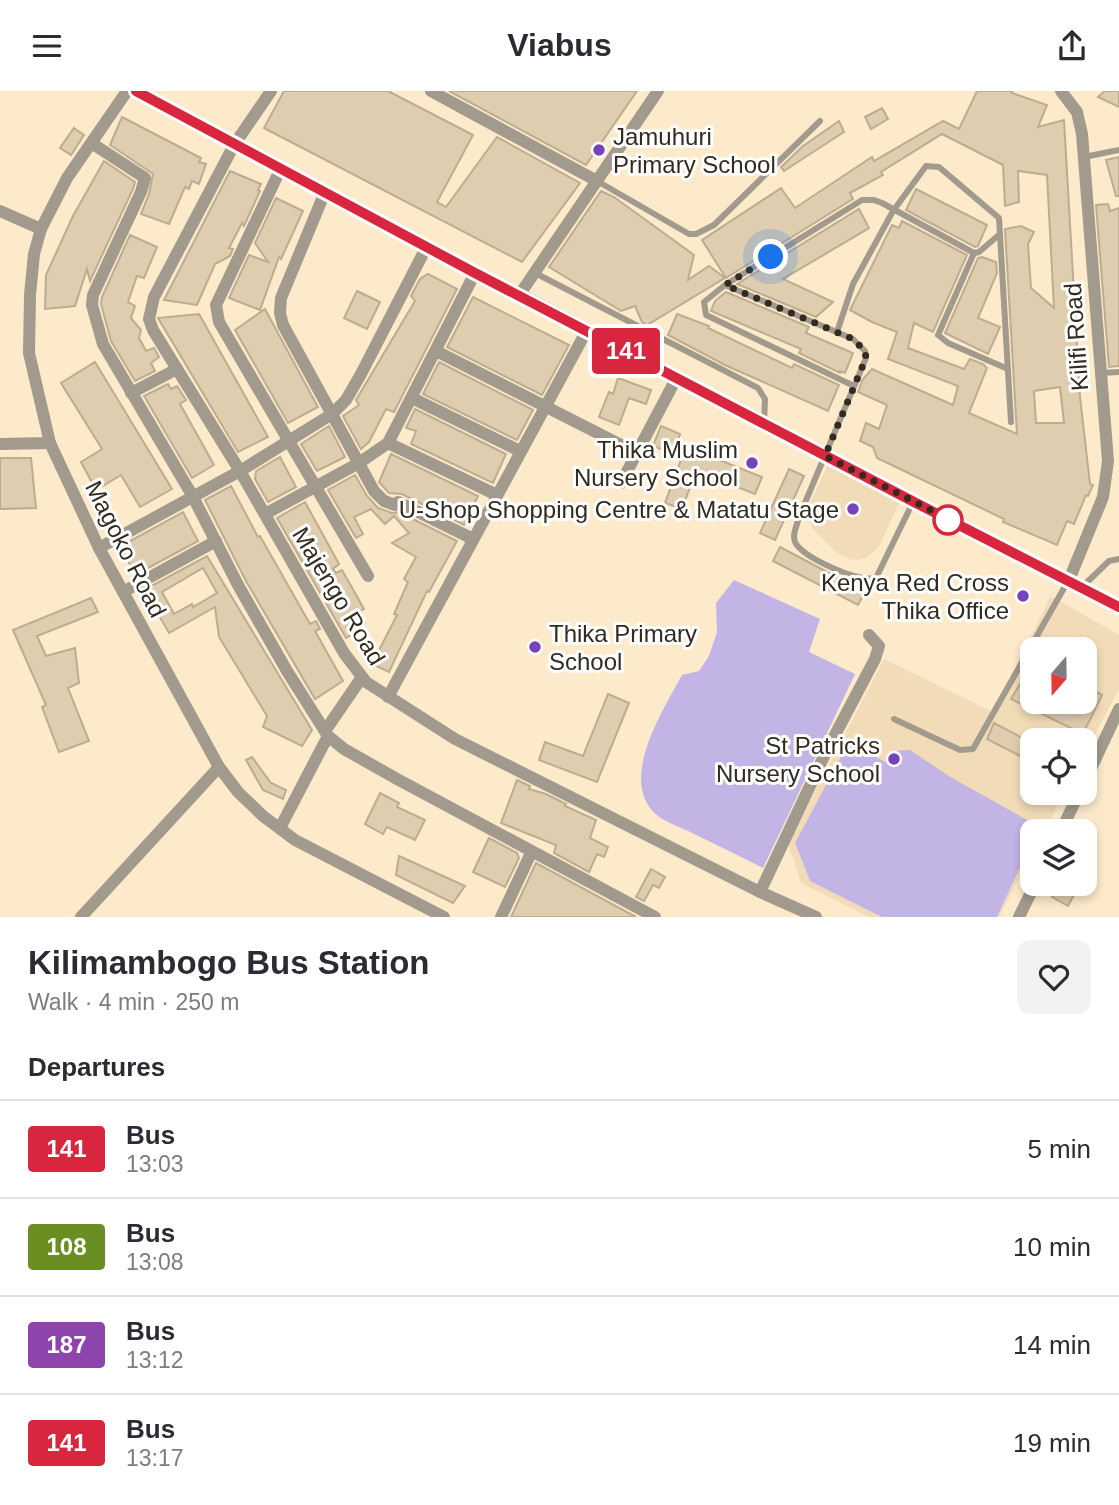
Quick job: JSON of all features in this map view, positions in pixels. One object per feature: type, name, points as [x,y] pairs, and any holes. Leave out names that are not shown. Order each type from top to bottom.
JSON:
[{"type":"street","name":"Magoko Road","points":[[127,91],[67,178],[41,229],[34,254],[29,353],[50,443],[99,548],[219,767],[238,792],[263,816],[295,839],[444,917]]},
{"type":"street","points":[[136,91],[475,273],[1119,607]]},
{"type":"street","name":"Majengo Road","points":[[271,91],[234,145],[154,297],[149,319],[344,653],[362,677],[388,697],[455,739],[801,914],[816,917]]},
{"type":"street","points":[[431,91],[597,181]]},
{"type":"street","points":[[520,294],[658,91]]},
{"type":"street","name":"Kilifi Road","points":[[1061,91],[1077,112],[1082,134],[1108,461],[1103,497],[1069,580]]},
{"type":"street","points":[[93,143],[145,178],[93,295],[92,305],[103,344],[192,495],[287,671],[327,733],[344,749],[655,917]]},
{"type":"street","points":[[281,169],[215,313],[368,576]]},
{"type":"street","points":[[325,192],[281,298],[280,313],[283,325],[374,491],[384,501],[395,505],[398,502],[473,539]]},
{"type":"street","points":[[0,211],[41,229]]},
{"type":"street","points":[[99,548],[240,471],[332,414],[346,400],[361,375],[427,246]]},
{"type":"street","points":[[265,514],[359,463],[388,443],[475,273]]},
{"type":"street","points":[[388,697],[587,330]]},
{"type":"street","points":[[436,351],[637,453]]},
{"type":"street","points":[[131,394],[177,369]]},
{"type":"street","points":[[621,483],[677,377]]},
{"type":"street","points":[[412,398],[520,451]]},
{"type":"street","points":[[0,444],[50,443]]},
{"type":"street","points":[[388,443],[497,495]]},
{"type":"street","points":[[123,592],[216,541]]},
{"type":"street","points":[[760,892],[826,752],[875,659],[879,646],[869,635]]},
{"type":"street","points":[[280,828],[327,733],[362,677]]},
{"type":"street","points":[[1097,756],[1119,709]]},
{"type":"street","points":[[81,917],[219,767]]},
{"type":"street","points":[[501,917],[531,852]]},
{"type":"street","points":[[1019,917],[1029,896]]},
{"type":"lane","points":[[597,181],[689,234],[696,234],[714,225],[820,121]]},
{"type":"lane","points":[[1084,157],[1119,150]]},
{"type":"lane","points":[[837,332],[853,284],[893,211],[926,166],[939,167],[999,218],[1011,422]]},
{"type":"lane","points":[[854,386],[706,315],[704,302],[725,285],[862,200],[874,200],[974,253],[979,252],[1000,234]]},
{"type":"lane","points":[[974,253],[938,335],[948,343],[1008,369]]},
{"type":"lane","points":[[535,273],[758,388],[765,399],[764,424]]},
{"type":"lane","points":[[725,285],[853,339],[865,351],[866,358],[794,535],[795,543],[808,554],[850,575],[867,580],[876,578],[914,502]]},
{"type":"lane","points":[[1100,373],[1119,372]]},
{"type":"lane","points":[[1082,587],[1109,561],[1119,559]]},
{"type":"lane","points":[[894,719],[960,750],[973,749],[1069,580]]},
{"type":"shaded area","name":"U-Shop Shopping Centre & Matatu Stage","points":[[828,465],[899,503],[879,547],[866,558],[849,559],[838,554],[812,528],[810,503]]},
{"type":"shaded area","points":[[734,580],[820,619],[809,652],[855,674],[763,868],[658,816],[646,802],[641,785],[642,766],[655,726],[682,675],[699,671],[709,656],[717,632],[716,603]]},
{"type":"shaded area","points":[[1051,596],[1119,635],[1119,689],[1097,730],[1097,728],[1020,728],[1020,805],[1058,805],[1050,819],[1020,819],[1020,876],[999,917],[869,917],[801,883],[788,843],[884,659],[993,712],[1020,658],[1020,714],[1097,714],[1097,637],[1030,637]]},
{"type":"shaded area","points":[[849,742],[885,762],[894,751],[910,750],[952,778],[1026,819],[1020,819],[1020,868],[997,917],[882,917],[810,881],[795,843]]},
{"type":"building","points":[[284,91],[388,91],[473,135],[437,202],[446,207],[497,137],[580,183],[522,262],[264,128]]},
{"type":"building","points":[[449,91],[637,91],[586,165]]},
{"type":"building","points":[[977,91],[1012,91],[1047,105],[1038,127],[1064,120],[1080,397],[1090,484],[1093,485],[1074,524],[1067,521],[1057,545],[1003,522],[1004,519],[877,458],[873,447],[860,441],[866,423],[879,429],[887,405],[858,392],[863,379],[872,369],[953,405],[958,386],[888,359],[897,332],[850,310],[892,225],[899,228],[902,221],[967,255],[933,332],[914,323],[908,348],[964,369],[970,359],[983,364],[987,368],[969,413],[1017,434],[1005,229],[1021,226],[1034,232],[1028,244],[1031,288],[1054,308],[1047,175],[1018,171],[1019,202],[1005,206],[1003,165],[942,134],[881,172],[883,175],[850,193],[853,199],[726,278],[702,240],[781,188],[795,208],[872,157],[874,161],[943,121],[959,129]],"holes":[[[1060,387],[1064,423],[1036,423],[1034,391]]]},
{"type":"building","points":[[1105,91],[1119,91],[1119,107],[1098,97]]},
{"type":"building","points":[[882,108],[888,119],[871,129],[865,117]]},
{"type":"building","points":[[122,117],[201,158],[199,162],[206,164],[199,184],[192,181],[189,189],[185,187],[169,224],[141,214],[153,174],[110,145]]},
{"type":"building","points":[[839,121],[844,132],[784,171],[781,167],[803,146]]},
{"type":"building","points":[[74,128],[84,135],[71,155],[60,148]]},
{"type":"building","points":[[1119,157],[1119,196],[1116,196],[1106,160]]},
{"type":"building","points":[[104,161],[135,182],[133,189],[90,281],[87,269],[75,306],[45,309],[46,275],[73,216]]},
{"type":"building","points":[[230,171],[261,184],[244,226],[242,223],[229,248],[233,249],[230,256],[215,264],[197,305],[164,300]]},
{"type":"building","points":[[916,189],[987,225],[978,246],[975,247],[906,210]]},
{"type":"building","points":[[601,191],[614,197],[694,255],[688,280],[709,266],[725,278],[647,325],[642,322],[635,306],[621,311],[549,267]]},
{"type":"building","points":[[276,198],[303,211],[281,259],[279,257],[260,310],[229,298],[249,255],[268,262],[255,243]]},
{"type":"building","points":[[1108,204],[1110,211],[1119,208],[1119,366],[1109,367],[1096,205]]},
{"type":"building","points":[[859,209],[869,228],[783,279],[833,302],[816,317],[737,284]]},
{"type":"building","points":[[130,235],[157,247],[144,278],[137,276],[128,302],[135,306],[131,318],[141,330],[139,338],[146,351],[154,348],[159,357],[151,363],[155,371],[135,381],[111,341],[101,304]]},
{"type":"building","points":[[978,258],[996,262],[997,273],[978,318],[1000,327],[988,354],[945,333]]},
{"type":"building","points":[[428,274],[457,289],[394,412],[386,409],[369,442],[361,449],[343,416],[359,405],[356,400],[415,301],[411,296],[420,279]]},
{"type":"building","points":[[357,291],[380,302],[367,329],[344,318]]},
{"type":"building","points":[[726,292],[809,327],[806,333],[853,353],[845,373],[799,353],[801,349],[711,311],[715,301]]},
{"type":"building","points":[[473,297],[569,345],[542,395],[447,347]]},
{"type":"building","points":[[265,309],[318,407],[288,423],[235,330]]},
{"type":"building","points":[[199,314],[268,437],[238,452],[158,318]]},
{"type":"building","points":[[677,314],[709,326],[708,328],[792,368],[794,364],[839,385],[828,411],[725,365],[668,335]]},
{"type":"building","points":[[95,362],[172,489],[140,507],[121,475],[96,490],[81,462],[102,449],[61,383]]},
{"type":"building","points":[[439,362],[533,410],[517,440],[423,394]]},
{"type":"building","points":[[618,378],[651,390],[646,404],[629,398],[619,425],[599,417],[609,392],[613,394]]},
{"type":"building","points":[[168,384],[171,389],[177,386],[186,400],[180,404],[214,465],[192,478],[144,396]]},
{"type":"building","points":[[415,409],[506,454],[493,483],[411,444],[416,431],[406,428]]},
{"type":"building","points":[[329,426],[345,457],[317,471],[301,444]]},
{"type":"building","points":[[661,426],[680,434],[677,443],[762,477],[755,494],[696,471],[682,509],[665,503],[682,457],[653,446]]},
{"type":"building","points":[[391,454],[478,496],[464,525],[402,494],[389,493],[379,482]]},
{"type":"building","points":[[280,457],[296,487],[268,502],[255,479],[256,471]]},
{"type":"building","points":[[0,458],[31,458],[36,508],[0,509]]},
{"type":"building","points":[[789,469],[804,476],[775,540],[760,533]]},
{"type":"building","points":[[355,475],[367,496],[378,508],[392,513],[399,512],[457,541],[429,592],[427,591],[389,672],[372,664],[397,615],[394,614],[408,582],[404,579],[416,557],[392,543],[409,533],[394,516],[385,524],[371,509],[354,517],[363,534],[356,538],[328,490]]},
{"type":"building","points":[[231,486],[310,624],[316,621],[320,629],[315,631],[343,681],[315,699],[246,581],[205,500]]},
{"type":"building","points":[[305,502],[339,564],[333,569],[336,573],[342,570],[364,609],[359,612],[365,623],[361,625],[363,629],[346,638],[277,518]]},
{"type":"building","points":[[183,512],[198,541],[135,575],[121,546]]},
{"type":"building","points":[[780,547],[865,592],[858,605],[773,561]]},
{"type":"building","points":[[207,556],[312,730],[302,746],[263,727],[267,716],[219,637],[215,607],[169,633],[144,590]],"holes":[[[203,568],[217,593],[174,614],[162,592]]]},
{"type":"building","points":[[91,598],[98,612],[37,636],[46,656],[75,648],[79,683],[68,688],[89,741],[59,752],[42,707],[46,705],[13,630]]},
{"type":"building","points":[[1020,684],[1020,703],[1011,699]]},
{"type":"building","points":[[1097,692],[1102,695],[1097,705]]},
{"type":"building","points":[[608,694],[629,703],[597,782],[539,760],[545,742],[583,756]]},
{"type":"building","points":[[1042,714],[1093,714],[1086,728],[1071,728]]},
{"type":"building","points":[[994,723],[1020,737],[1020,756],[987,739]]},
{"type":"building","points":[[252,757],[271,783],[286,790],[283,799],[263,790],[246,760]]},
{"type":"building","points":[[517,780],[530,786],[529,789],[546,794],[596,820],[590,838],[608,847],[604,857],[597,854],[589,872],[554,853],[556,845],[501,823]]},
{"type":"building","points":[[380,793],[399,803],[397,807],[425,820],[415,840],[387,827],[383,834],[365,824]]},
{"type":"building","points":[[489,838],[517,853],[519,858],[505,887],[473,872]]},
{"type":"building","points":[[399,856],[465,886],[453,903],[396,875]]},
{"type":"building","points":[[536,863],[636,917],[511,917]]},
{"type":"building","points":[[651,869],[665,877],[659,888],[653,885],[644,901],[636,897]]},
{"type":"building","points":[[1053,896],[1073,896],[1068,906]]},
{"type":"bus line","name":"141","points":[[136,91],[475,273],[1119,607]]},
{"type":"place","name":"Jamuhuri Primary School","points":[[599,150]]},
{"type":"place","name":"Thika Muslim Nursery School","points":[[752,463]]},
{"type":"place","name":"U-Shop Shopping Centre & Matatu Stage","points":[[853,509]]},
{"type":"place","name":"Kenya Red Cross Thika Office","points":[[1023,596]]},
{"type":"place","name":"Thika Primary School","points":[[535,647]]},
{"type":"place","name":"St Patricks Nursery School","points":[[894,759]]},
{"type":"route","points":[[771,257],[725,285],[853,339],[865,351],[866,358],[825,456],[958,524],[948,520]]}]
